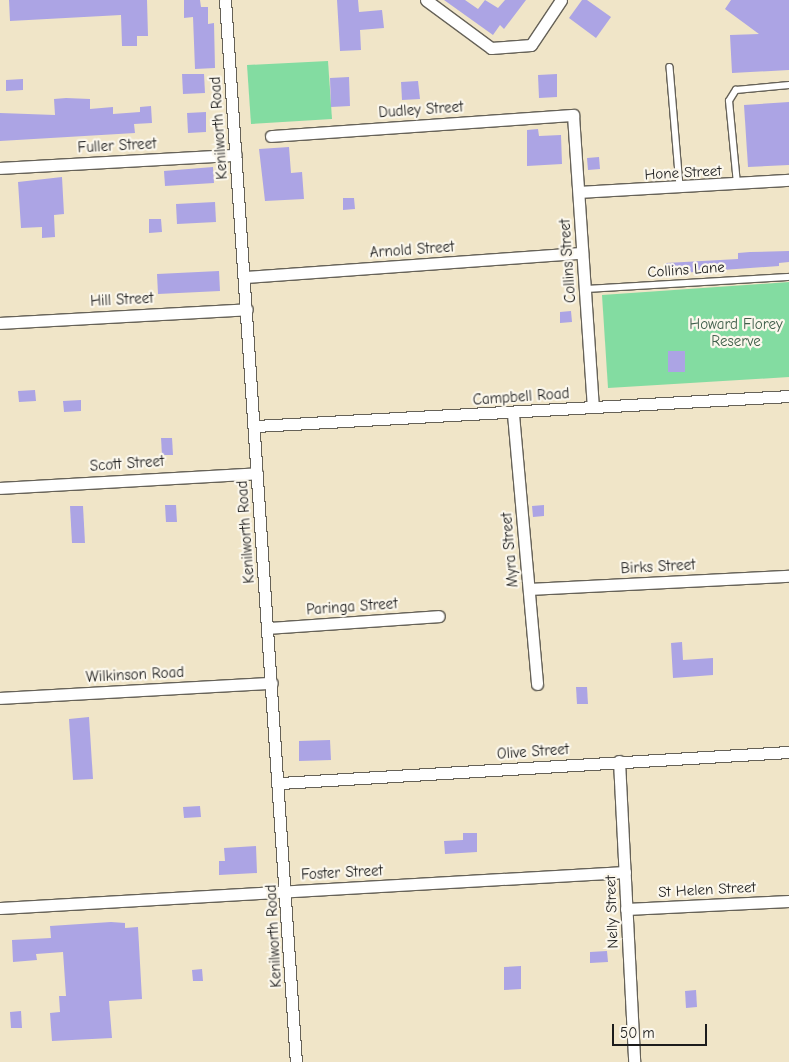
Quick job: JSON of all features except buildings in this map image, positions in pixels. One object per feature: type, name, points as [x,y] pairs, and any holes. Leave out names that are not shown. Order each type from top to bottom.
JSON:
[{"type":"street","name":"Kenilworth Road","points":[[225,0],[280,783],[296,1062]]},
{"type":"street","points":[[426,0],[491,48],[531,45],[561,0]]},
{"type":"street","name":"Dudley Street","points":[[271,136],[573,115]]},
{"type":"street","name":"Collins Street","points":[[573,115],[593,406]]},
{"type":"street","name":"Fuller Street","points":[[0,168],[236,155]]},
{"type":"street","name":"Hone Street","points":[[579,192],[680,189],[789,180]]},
{"type":"street","name":"Arnold Street","points":[[244,277],[582,253]]},
{"type":"street","name":"Hill Street","points":[[0,323],[246,309]]},
{"type":"street","name":"Campbell Road","points":[[256,426],[513,414],[593,406],[789,396]]},
{"type":"street","name":"Myra Street","points":[[513,414],[537,684]]},
{"type":"street","name":"Scott Street","points":[[0,488],[257,473]]},
{"type":"street","name":"Birks Street","points":[[529,589],[789,576]]},
{"type":"street","name":"Paringa Street","points":[[268,628],[439,616]]},
{"type":"street","name":"Wilkinson Road","points":[[0,698],[272,683]]},
{"type":"street","name":"Olive Street","points":[[280,783],[789,752]]},
{"type":"street","name":"Nelly Street","points":[[619,762],[634,1062]]},
{"type":"street","name":"Foster Street","points":[[0,908],[625,872]]},
{"type":"street","name":"St Helen Street","points":[[626,910],[789,901]]},
{"type":"lane","points":[[670,67],[680,189]]},
{"type":"lane","points":[[737,184],[729,101],[736,90],[789,85]]},
{"type":"lane","name":"Collins Lane","points":[[585,289],[789,277]]},
{"type":"green space","points":[[328,61],[332,119],[251,124],[247,65]]},
{"type":"green space","name":"Howard Florey Reserve","points":[[789,282],[789,377],[608,388],[602,295]]}]
